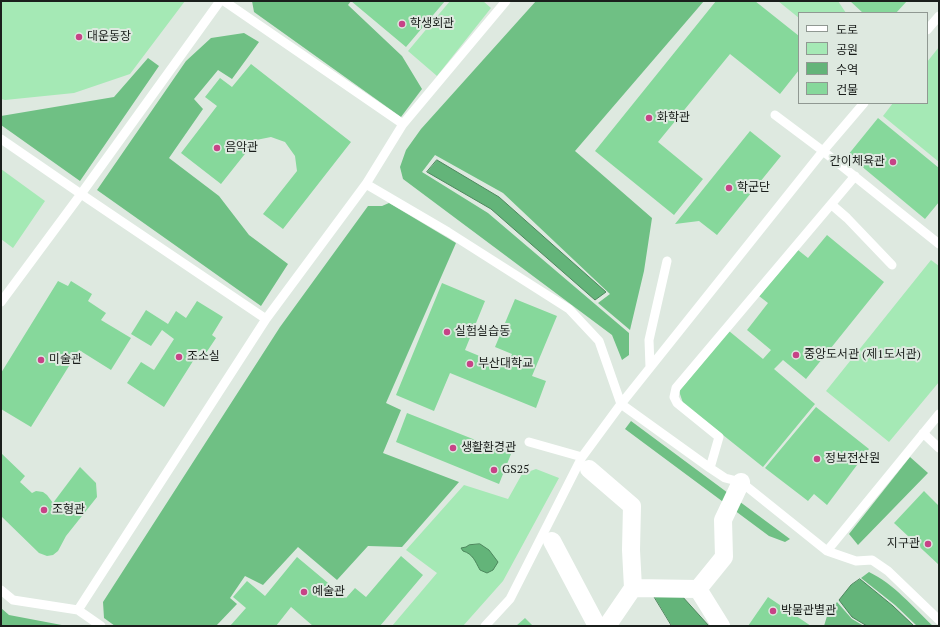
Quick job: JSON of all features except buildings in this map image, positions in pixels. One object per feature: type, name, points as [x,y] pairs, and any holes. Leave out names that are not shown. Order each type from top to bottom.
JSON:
[{"type":"street","points":[[586,463],[632,506],[631,550],[633,588],[607,626]]},
{"type":"street","points":[[698,589],[724,557],[723,520],[741,482]]},
{"type":"street","points":[[552,541],[597,626]]},
{"type":"street","points":[[633,588],[698,589]]},
{"type":"street","points":[[698,589],[720,626]]},
{"type":"lane","points":[[1,302],[220,1]]},
{"type":"lane","points":[[224,1],[403,124]]},
{"type":"lane","points":[[78,610],[266,318],[366,184],[403,124],[506,1]]},
{"type":"lane","points":[[928,29],[939,16]]},
{"type":"lane","points":[[485,626],[510,599],[586,463],[621,404],[823,151],[863,104]]},
{"type":"lane","points":[[775,115],[855,176],[939,244]]},
{"type":"lane","points":[[1,139],[266,318]]},
{"type":"lane","points":[[710,468],[719,437],[677,403],[674,397],[676,388],[855,176]]},
{"type":"lane","points":[[366,184],[448,232],[569,309],[599,341],[621,404],[725,478],[741,482],[827,551],[856,561],[872,560],[888,571],[939,620]]},
{"type":"lane","points":[[832,205],[848,218],[892,265]]},
{"type":"lane","points":[[650,367],[649,340],[667,261]]},
{"type":"lane","points":[[827,551],[939,414]]},
{"type":"lane","points":[[923,433],[939,448]]},
{"type":"lane","points":[[529,442],[586,463]]},
{"type":"lane","points":[[1,590],[13,600],[78,610],[101,626]]},
{"type":"green space","name":"대운동장","points":[[1,1],[185,1],[130,74],[74,93],[5,100],[1,99]]},
{"type":"green space","points":[[450,1],[483,1],[491,8],[437,76],[408,51]]},
{"type":"green space","points":[[778,1],[838,1],[845,12],[798,12],[798,17]]},
{"type":"green space","points":[[939,47],[939,162],[883,116],[892,104],[928,104],[928,61]]},
{"type":"green space","points":[[1,169],[45,201],[13,248],[1,239]]},
{"type":"green space","points":[[931,260],[939,266],[939,382],[889,442],[826,391]]},
{"type":"green space","points":[[536,469],[559,478],[503,581],[463,626],[392,626],[437,573],[406,550],[464,485],[508,499],[522,474]]},
{"type":"shaded area","points":[[252,1],[351,1],[348,5],[402,56],[422,89],[401,117],[254,12]]},
{"type":"shaded area","points":[[536,1],[704,1],[575,151],[652,218],[644,271],[630,330],[598,303],[610,294],[503,193],[435,155],[422,172],[488,213],[629,333],[629,355],[622,360],[612,335],[403,179],[400,167],[406,150],[421,129]]},
{"type":"shaded area","points":[[244,33],[259,42],[232,79],[218,70],[194,99],[203,109],[169,158],[219,196],[249,235],[288,264],[261,306],[97,190],[186,61],[211,38]]},
{"type":"shaded area","points":[[148,58],[159,66],[80,181],[1,125],[1,116],[114,97]]},
{"type":"shaded area","points":[[389,203],[456,243],[386,403],[401,410],[383,453],[459,482],[402,547],[368,546],[337,580],[298,547],[263,585],[245,576],[230,598],[237,604],[216,626],[115,626],[104,618],[103,602],[280,327],[368,206],[382,206]]},
{"type":"shaded area","points":[[631,421],[790,539],[785,542],[769,536],[625,429]]},
{"type":"shaded area","points":[[910,457],[928,473],[858,545],[849,534]]},
{"type":"shaded area","points":[[869,572],[895,589],[933,626],[917,626],[895,605],[861,578]]},
{"type":"shaded area","points":[[837,602],[852,619],[864,626],[824,626],[827,616]]},
{"type":"shaded area","points":[[1,608],[9,615],[67,626],[1,626]]},
{"type":"water","points":[[437,160],[499,197],[606,292],[595,300],[491,209],[427,172]]},
{"type":"water","points":[[480,544],[489,550],[498,562],[493,570],[487,573],[480,570],[471,556],[461,548],[469,545]]},
{"type":"water","points":[[860,579],[893,606],[914,626],[867,626],[852,617],[839,600],[851,585]]},
{"type":"water","points":[[652,593],[681,595],[709,626],[672,626]]},
{"type":"place","name":"학생회관","points":[[402,24]]},
{"type":"place","name":"대운동장","points":[[79,37]]},
{"type":"place","name":"화학관","points":[[649,118]]},
{"type":"place","name":"음악관","points":[[217,148]]},
{"type":"place","name":"간이체육관","points":[[893,162]]},
{"type":"place","name":"학군단","points":[[729,188]]},
{"type":"place","name":"실험실습동","points":[[447,332]]},
{"type":"place","name":"중앙도서관 (제1도서관)","points":[[796,355]]},
{"type":"place","name":"조소실","points":[[179,357]]},
{"type":"place","name":"미술관","points":[[41,360]]},
{"type":"place","name":"부산대학교","points":[[470,364]]},
{"type":"place","name":"생활환경관","points":[[453,448]]},
{"type":"place","name":"정보전산원","points":[[817,459]]},
{"type":"place","name":"GS25","points":[[494,470]]},
{"type":"place","name":"조형관","points":[[44,510]]},
{"type":"place","name":"지구관","points":[[928,544]]},
{"type":"place","name":"예술관","points":[[304,592]]},
{"type":"place","name":"박물관별관","points":[[773,611]]}]
